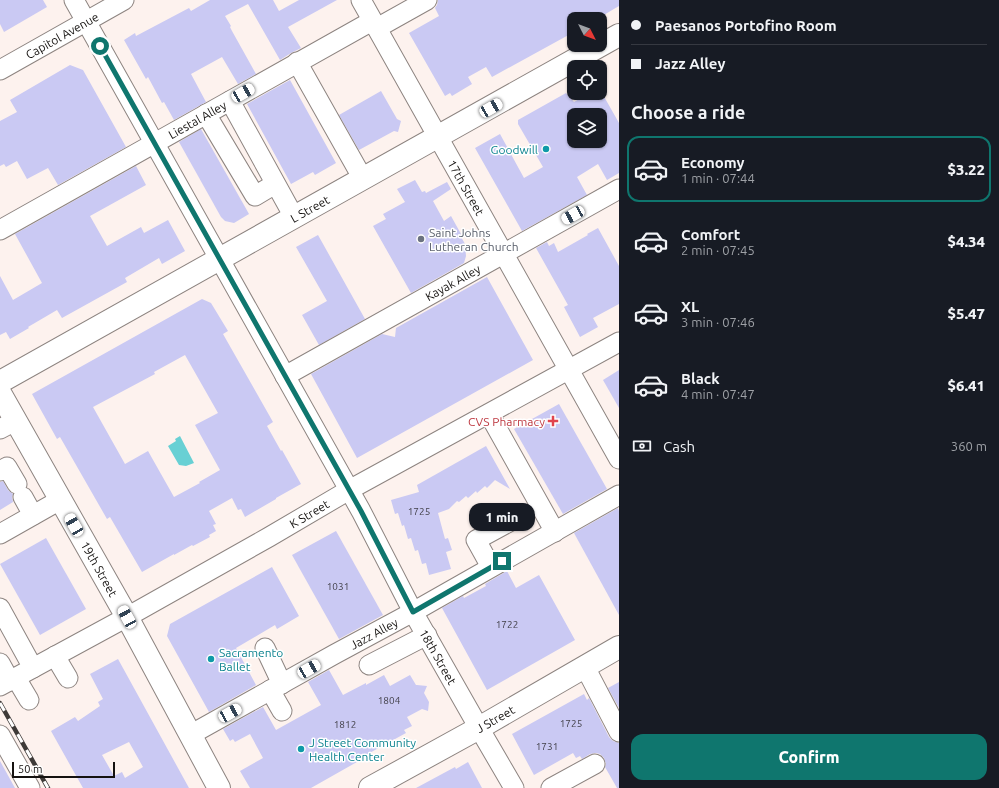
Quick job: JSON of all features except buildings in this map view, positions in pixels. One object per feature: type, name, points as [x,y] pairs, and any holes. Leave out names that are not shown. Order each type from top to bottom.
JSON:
[{"type":"main road","name":"L Street","points":[[0,382],[619,35]]},
{"type":"main road","name":"19th Street","points":[[0,393],[8,425],[60,500],[127,617],[219,788]]},
{"type":"main road","name":"J Street","points":[[370,788],[479,728],[619,647]]},
{"type":"street","name":"18th Street","points":[[74,0],[361,511],[413,612],[514,788]]},
{"type":"street","name":"Capitol Avenue","points":[[0,70],[124,0]]},
{"type":"street","name":"17th Street","points":[[361,0],[619,459]]},
{"type":"street","name":"Liestal Alley","points":[[0,230],[297,62],[427,0]]},
{"type":"street","points":[[297,62],[363,179]]},
{"type":"street","points":[[230,101],[294,217]]},
{"type":"street","points":[[206,114],[255,196],[276,184]]},
{"type":"street","name":"Kayak Alley","points":[[285,376],[619,189]]},
{"type":"street","name":"K Street","points":[[9,682],[269,537],[349,490],[619,342]]},
{"type":"street","points":[[489,414],[555,532]]},
{"type":"street","points":[[0,471],[7,466],[33,515]]},
{"type":"street","name":"Jazz Alley","points":[[190,735],[413,612],[619,494]]},
{"type":"street","points":[[1,532],[60,500]]},
{"type":"street","points":[[491,567],[476,540],[522,515]]},
{"type":"street","points":[[0,608],[33,668]]},
{"type":"street","points":[[369,665],[427,635]]},
{"type":"street","points":[[265,648],[282,711]]},
{"type":"street","points":[[55,656],[68,678]]},
{"type":"street","points":[[0,663],[9,682],[29,700]]},
{"type":"street","points":[[585,666],[619,732]]},
{"type":"street","points":[[0,735],[30,788]]},
{"type":"street","points":[[551,788],[596,764]]},
{"type":"water","points":[[180,436],[194,463],[186,466],[179,465],[168,446],[176,441],[175,439]]},
{"type":"railway","points":[[0,703],[48,788]]},
{"type":"place","name":"Goodwill","points":[[546,149]]},
{"type":"place","name":"Saint Johns Lutheran Church","points":[[421,239]]},
{"type":"place","name":"CVS Pharmacy","points":[[553,421]]},
{"type":"place","name":"Sacramento Ballet","points":[[211,659]]},
{"type":"place","name":"J Street Community Health Center","points":[[301,749]]},
{"type":"route","points":[[100,46],[361,511],[413,612],[502,561]]}]
